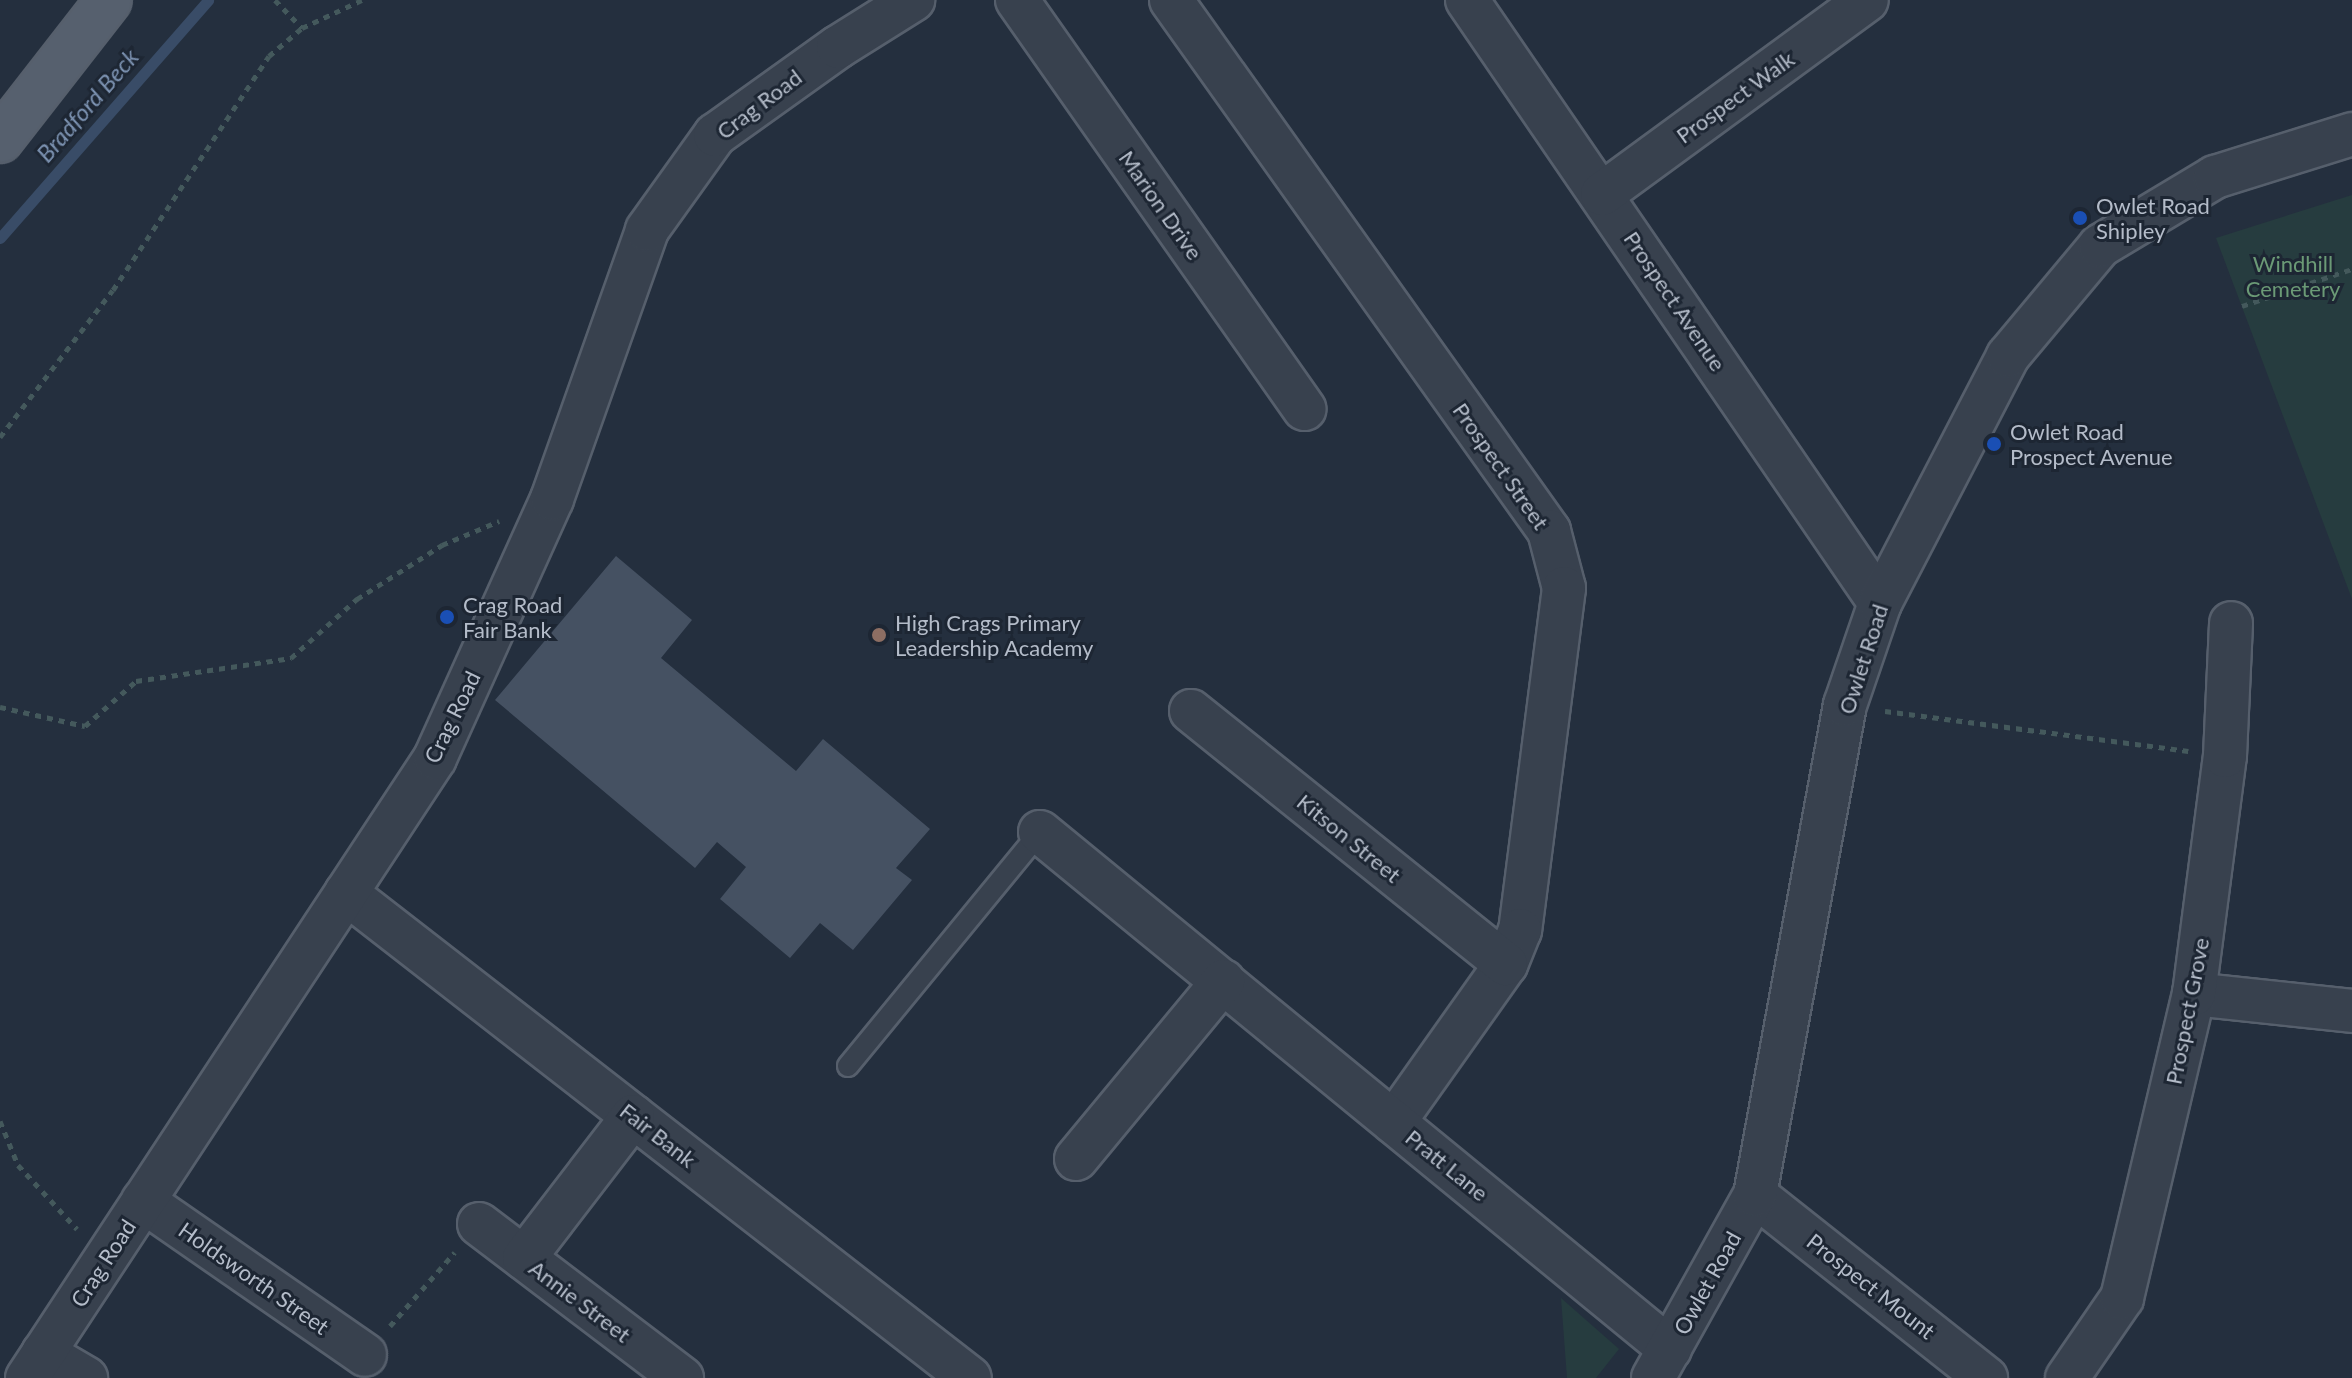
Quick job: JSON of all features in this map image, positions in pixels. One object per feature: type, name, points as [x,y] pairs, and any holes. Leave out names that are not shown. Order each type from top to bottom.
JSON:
[{"type":"main road","points":[[0,140],[109,0]]},
{"type":"street","name":"Crag Road","points":[[35,1366],[435,758],[552,499],[647,230],[715,135],[825,55],[913,0]]},
{"type":"street","name":"Marion Drive","points":[[1017,0],[1304,409]]},
{"type":"street","name":"Prospect Street","points":[[1171,0],[1549,531],[1564,588],[1520,930],[1506,964],[1394,1122]]},
{"type":"street","name":"Prospect Avenue","points":[[1467,0],[1880,603]]},
{"type":"street","name":"Prospect Walk","points":[[1602,194],[1867,0]]},
{"type":"street","name":"Owlet Road","points":[[1662,1364],[1755,1195],[1845,705],[1880,603],[2008,356],[2100,246],[2215,177],[2352,134]]},
{"type":"street","name":"Prospect Grove","points":[[2067,1378],[2122,1298],[2194,994],[2225,756],[2231,623]]},
{"type":"street","name":"Kitson Street","points":[[1191,711],[1506,964]]},
{"type":"street","name":"Pratt Lane","points":[[1040,832],[1394,1122],[1662,1364]]},
{"type":"street","name":"Fair Bank","points":[[346,893],[970,1378]]},
{"type":"street","points":[[1076,1159],[1223,981]]},
{"type":"street","points":[[2194,994],[2352,1011]]},
{"type":"street","points":[[524,1258],[633,1116]]},
{"type":"street","name":"Prospect Mount","points":[[1755,1195],[1986,1378]]},
{"type":"street","name":"Holdsworth Street","points":[[143,1201],[365,1355]]},
{"type":"street","name":"Annie Street","points":[[479,1224],[682,1378]]},
{"type":"street","points":[[35,1366],[86,1378]]},
{"type":"lane","points":[[848,1066],[1040,832]]},
{"type":"path","points":[[275,0],[302,28]]},
{"type":"path","points":[[0,437],[113,290],[245,87],[302,28],[362,0]]},
{"type":"path","points":[[2242,306],[2352,269]]},
{"type":"path","points":[[0,707],[85,726],[136,681],[291,658],[357,599],[442,545],[552,499]]},
{"type":"path","points":[[1845,705],[2225,756]]},
{"type":"path","points":[[0,1121],[18,1165],[76,1228],[111,1250]]},
{"type":"path","points":[[365,1355],[479,1224]]},
{"type":"green space","name":"Windhill Cemetery","points":[[2352,195],[2352,599],[2216,238]]},
{"type":"green space","points":[[1561,1298],[1619,1349],[1596,1378],[1567,1378]]},
{"type":"building","points":[[616,556],[692,620],[661,658],[796,771],[823,739],[930,829],[896,868],[912,880],[853,950],[820,923],[790,958],[720,899],[746,867],[717,842],[695,868],[495,700]]},
{"type":"waterway","name":"Bradford Beck","points":[[0,238],[208,0]]},
{"type":"place","name":"Owlet Road Shipley","points":[[2080,218]]},
{"type":"place","name":"Owlet Road Prospect Avenue","points":[[1994,444]]},
{"type":"place","name":"Crag Road Fair Bank","points":[[447,617]]},
{"type":"place","name":"High Crags Primary Leadership Academy","points":[[879,635]]}]
